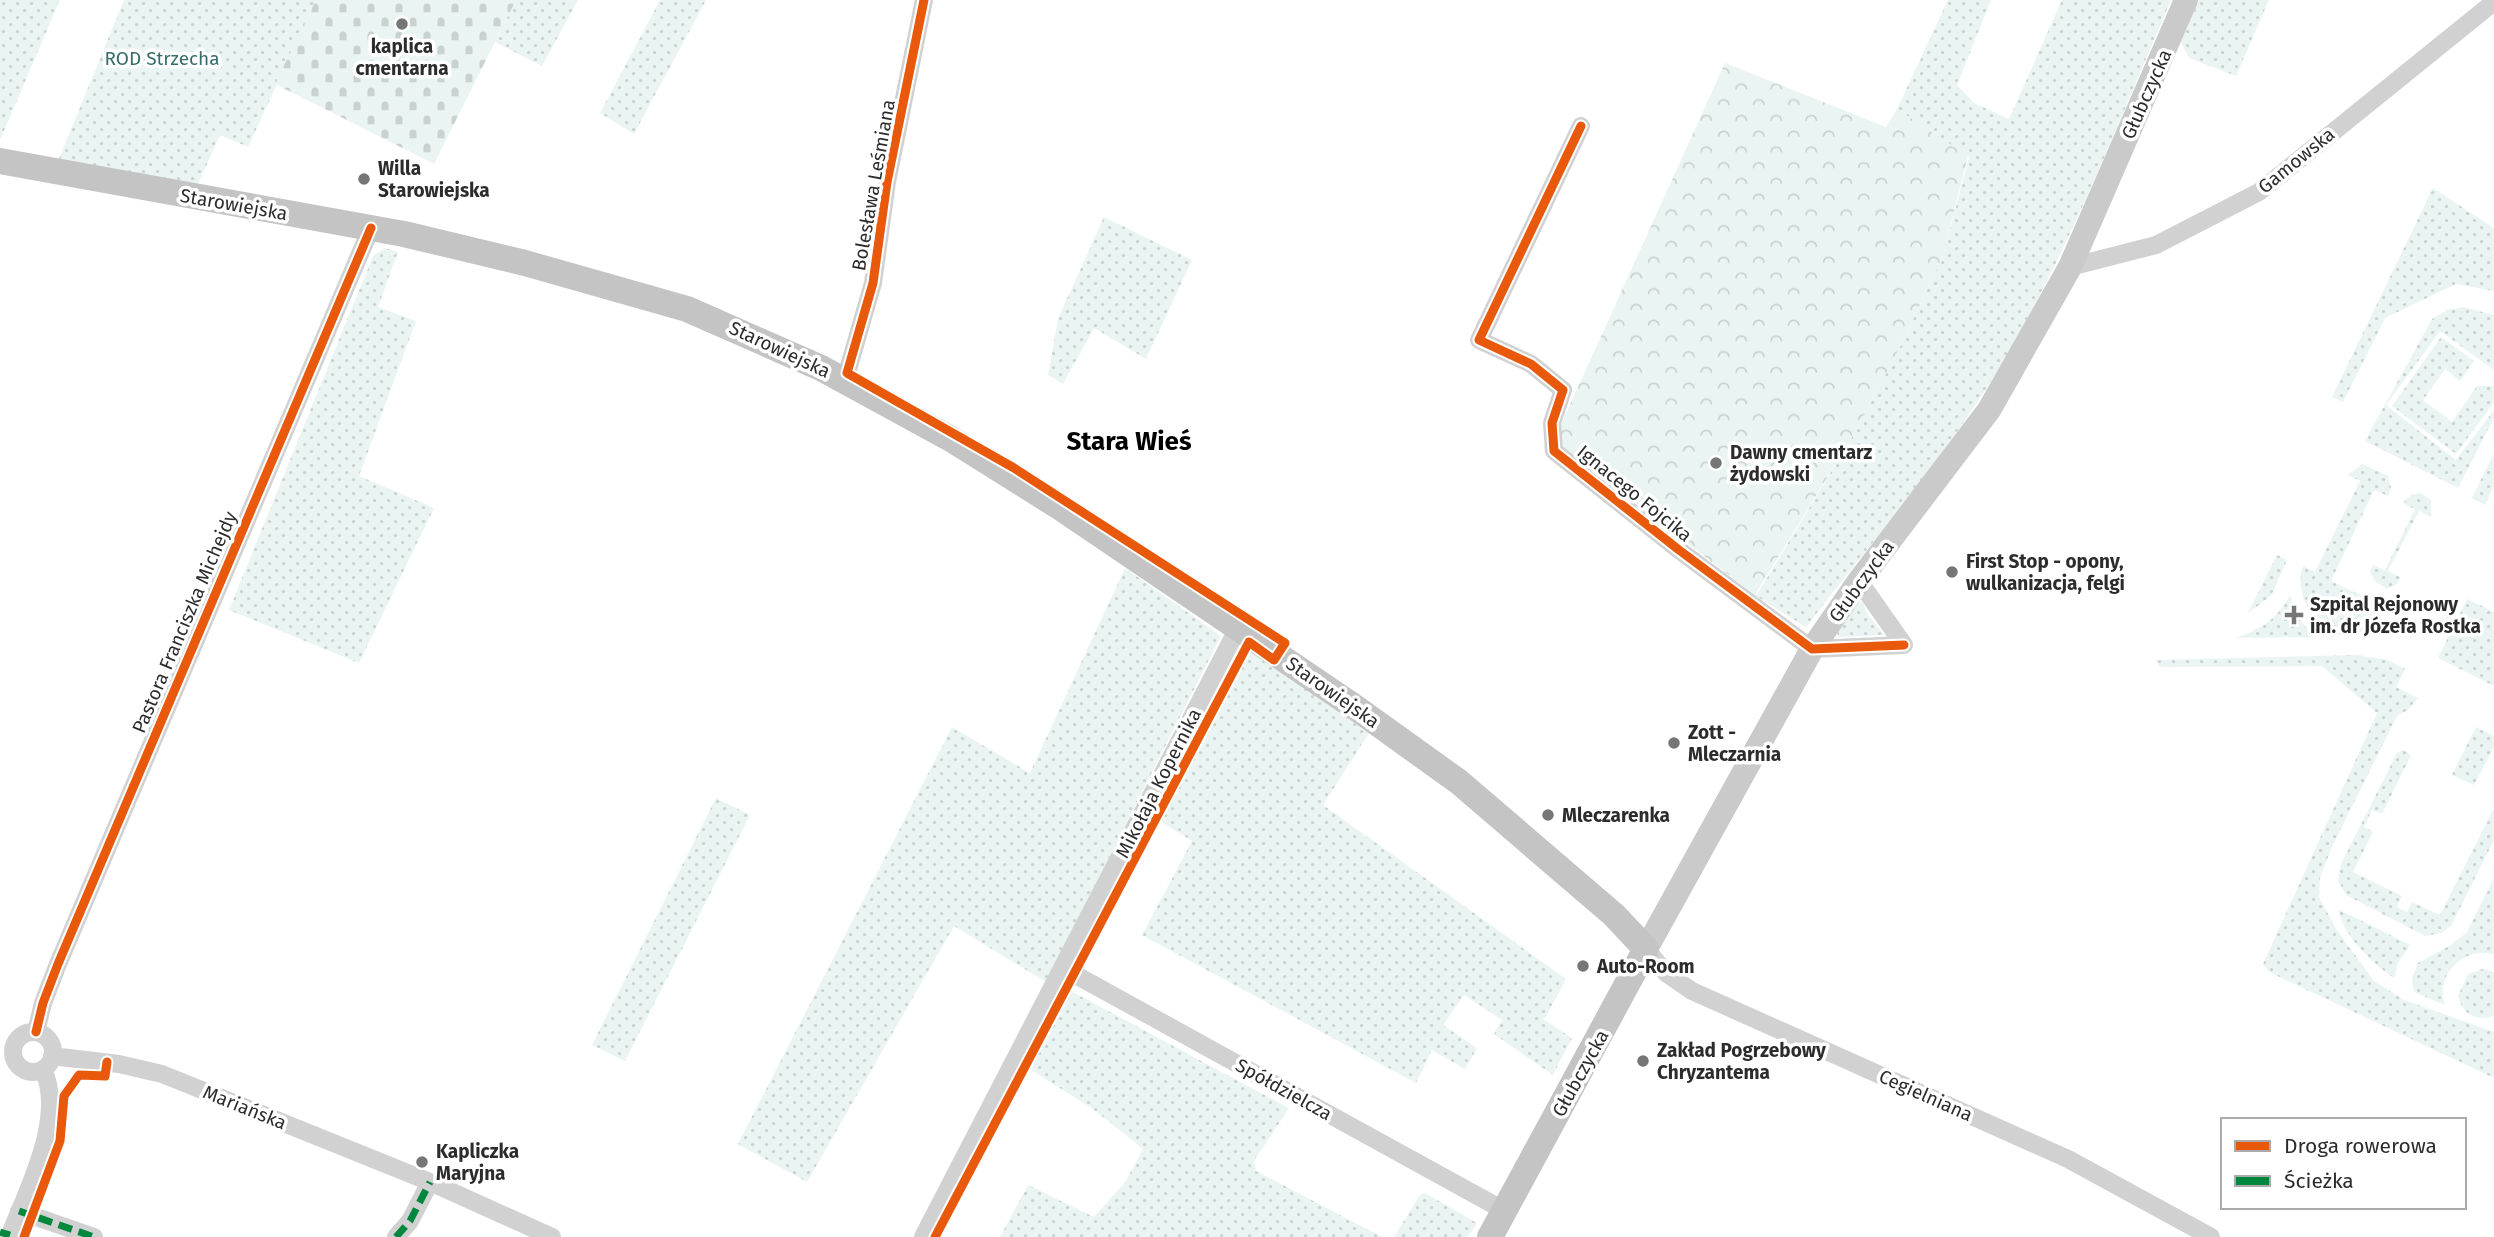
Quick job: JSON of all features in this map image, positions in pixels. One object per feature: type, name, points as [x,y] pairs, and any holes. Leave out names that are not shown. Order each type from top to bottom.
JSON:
[{"type":"main road","name":"Głubczycka","points":[[1490,1237],[1812,649],[1859,581],[1989,410],[2070,267],[2186,0]]},
{"type":"main road","name":"Starowiejska","points":[[0,161],[371,228],[633,291],[726,323],[854,385],[951,439],[1239,626],[1459,782],[1614,915],[1646,949]]},
{"type":"street","name":"Bolesława Leśmiana","points":[[847,373],[873,283],[887,182],[924,0]]},
{"type":"street","name":"Gamowska","points":[[2070,267],[2155,245],[2259,191],[2494,2]]},
{"type":"street","name":"Ignacego Fojcika","points":[[1581,126],[1479,340],[1531,364],[1563,390],[1552,423],[1554,451],[1679,551],[1812,649]]},
{"type":"street","name":"Pastora Franciszka Michejdy","points":[[36,1032],[39,1013],[58,964],[371,228]]},
{"type":"street","points":[[1812,649],[1904,645],[1859,581]]},
{"type":"street","name":"Mikołaja Kopernika","points":[[923,1237],[1239,626]]},
{"type":"street","name":"Cegielniana","points":[[1646,949],[1666,973],[1692,991],[2068,1159],[2211,1237]]},
{"type":"street","name":"Spółdzielcza","points":[[1063,968],[1505,1211]]},
{"type":"street","points":[[6,1235],[19,1211],[49,1119],[50,1042],[36,1032],[21,1035],[6,1051],[24,1070],[34,1072],[48,1063]]},
{"type":"street","name":"Mariańska","points":[[48,1063],[148,1070],[430,1182],[552,1237]]},
{"type":"street","points":[[396,1237],[410,1221],[430,1182]]},
{"type":"street","points":[[19,1211],[94,1237]]},
{"type":"green space","points":[[0,0],[60,0],[0,140]]},
{"type":"green space","name":"ROD Strzecha","points":[[124,0],[316,0],[248,147],[220,135],[198,184],[58,161]]},
{"type":"green space","points":[[316,0],[516,0],[434,164],[275,84]]},
{"type":"green space","points":[[516,0],[578,0],[542,66],[495,42]]},
{"type":"green space","points":[[660,0],[706,0],[634,134],[600,113]]},
{"type":"green space","points":[[1948,0],[1991,0],[1957,85],[1974,103],[2009,119],[2062,0],[2171,0],[2077,219],[2012,346],[1940,455],[1806,627],[1756,596],[1858,427],[1943,256],[1969,157],[1897,109]]},
{"type":"green space","points":[[2199,0],[2269,0],[2236,76],[2189,58],[2181,42]]},
{"type":"green space","points":[[1725,63],[1886,127],[1897,109],[1968,156],[1943,256],[1900,347],[1858,427],[1755,595],[1560,446],[1559,429]]},
{"type":"green space","points":[[2433,188],[2494,228],[2494,291],[2456,284],[2385,318],[2343,402],[2332,397]]},
{"type":"green space","points":[[1104,217],[1192,260],[1146,359],[1094,328],[1063,384],[1048,375],[1058,319]]},
{"type":"green space","points":[[385,248],[398,252],[378,307],[416,321],[359,476],[434,508],[359,663],[229,610],[373,256]]},
{"type":"green space","points":[[2464,307],[2494,315],[2494,370],[2440,331],[2386,405],[2456,460],[2494,410],[2494,418],[2458,488],[2365,441],[2432,319],[2447,310]]},
{"type":"green space","points":[[2441,337],[2474,361],[2460,381],[2445,369],[2423,400],[2452,422],[2477,386],[2494,386],[2494,402],[2456,454],[2392,406]]},
{"type":"green space","points":[[2494,453],[2494,486],[2485,505],[2472,498]]},
{"type":"green space","points":[[2362,464],[2388,476],[2391,488],[2388,496],[2374,490],[2331,581],[2371,600],[2375,629],[2360,635],[2333,635],[2318,623],[2306,605],[2301,576],[2303,566],[2315,572],[2360,481],[2348,475]]},
{"type":"green space","points":[[2421,493],[2431,500],[2431,517],[2419,511],[2388,571],[2400,577],[2397,584],[2387,589],[2375,581],[2370,572],[2373,565],[2385,570],[2415,509],[2403,503],[2411,495]]},
{"type":"green space","points":[[2277,555],[2287,560],[2271,596],[2248,613]]},
{"type":"green space","points":[[1125,568],[1221,636],[1046,982],[954,926],[807,1182],[738,1144],[952,727],[1030,773]]},
{"type":"green space","points":[[2290,595],[2296,615],[2314,637],[2236,638],[2268,622],[2280,611]]},
{"type":"green space","points":[[2467,599],[2494,612],[2494,686],[2438,658]]},
{"type":"green space","points":[[1863,602],[1866,612],[1884,635],[1839,637],[1836,631],[1856,603]]},
{"type":"green space","points":[[1249,650],[1369,733],[1323,805],[1566,979],[1544,1020],[1572,1038],[1553,1075],[1494,1034],[1502,1020],[1464,995],[1443,1025],[1477,1048],[1465,1069],[1432,1050],[1416,1083],[1142,935],[1192,841],[1157,819]]},
{"type":"green space","points":[[2357,655],[2388,660],[2405,669],[2396,687],[2418,698],[2408,710],[2397,716],[2331,849],[2320,878],[2319,897],[2336,929],[2374,981],[2404,1000],[2494,1032],[2494,1078],[2269,972],[2263,964],[2377,713],[2322,666],[2160,667],[2155,660]]},
{"type":"green space","points":[[2476,727],[2494,736],[2494,747],[2474,785],[2452,775]]},
{"type":"green space","points":[[2403,750],[2411,755],[2382,814],[2372,810],[2364,827],[2373,832],[2353,872],[2402,896],[2397,907],[2407,912],[2412,902],[2440,915],[2494,808],[2494,840],[2451,926],[2441,933],[2425,936],[2346,895],[2338,881],[2341,864],[2397,753]]},
{"type":"green space","points":[[716,798],[750,815],[625,1061],[592,1045]]},
{"type":"green space","points":[[2494,878],[2494,955],[2472,955],[2454,965],[2444,984],[2445,1005],[2414,992],[2412,978],[2418,963],[2451,945],[2467,932]]},
{"type":"green space","points":[[2338,909],[2410,945],[2398,963],[2394,978],[2352,939]]},
{"type":"green space","points":[[2483,969],[2494,972],[2494,1016],[2487,1018],[2466,1012],[2458,996],[2468,974]]},
{"type":"green space","points":[[1069,990],[1289,1108],[1254,1161],[1256,1171],[1382,1237],[1000,1237],[1028,1185],[1094,1217],[1126,1181],[1143,1149],[1093,1109],[1028,1068]]},
{"type":"green space","points":[[1425,1193],[1477,1223],[1468,1237],[1394,1237],[1420,1195]]},
{"type":"marked path","points":[[396,1237],[410,1221],[430,1182]]},
{"type":"marked path","points":[[19,1211],[94,1237]]},
{"type":"marked path","points":[[0,1232],[10,1235]]},
{"type":"cycle path","points":[[924,0],[887,182],[873,283],[847,373],[1014,468],[1285,643],[1274,660],[1249,642],[935,1237]]},
{"type":"cycle path","points":[[1581,126],[1479,340],[1531,364],[1563,390],[1552,423],[1554,451],[1679,550],[1812,649],[1904,645]]},
{"type":"cycle path","points":[[36,1032],[43,1003],[58,964],[371,228]]},
{"type":"cycle path","points":[[24,1237],[60,1141],[64,1096],[79,1075],[105,1076],[107,1062]]},
{"type":"place","name":"kaplica cmentarna","points":[[402,24]]},
{"type":"place","name":"Willa Starowiejska","points":[[364,179]]},
{"type":"place","name":"Dawny cmentarz żydowski","points":[[1716,463]]},
{"type":"place","name":"First Stop - opony, wulkanizacja, felgi","points":[[1952,572]]},
{"type":"place","name":"Szpital Rejonowy im. dr Józefa Rostka","points":[[2294,615]]},
{"type":"place","name":"Zott - Mleczarnia","points":[[1674,743]]},
{"type":"place","name":"Mleczarenka","points":[[1548,815]]},
{"type":"place","name":"Auto-Room","points":[[1583,966]]},
{"type":"place","name":"Zakład Pogrzebowy Chryzantema","points":[[1643,1061]]},
{"type":"place","name":"Kapliczka Maryjna","points":[[422,1162]]},
{"type":"district","name":"Stara Wieś","points":[[1129,441]]}]
